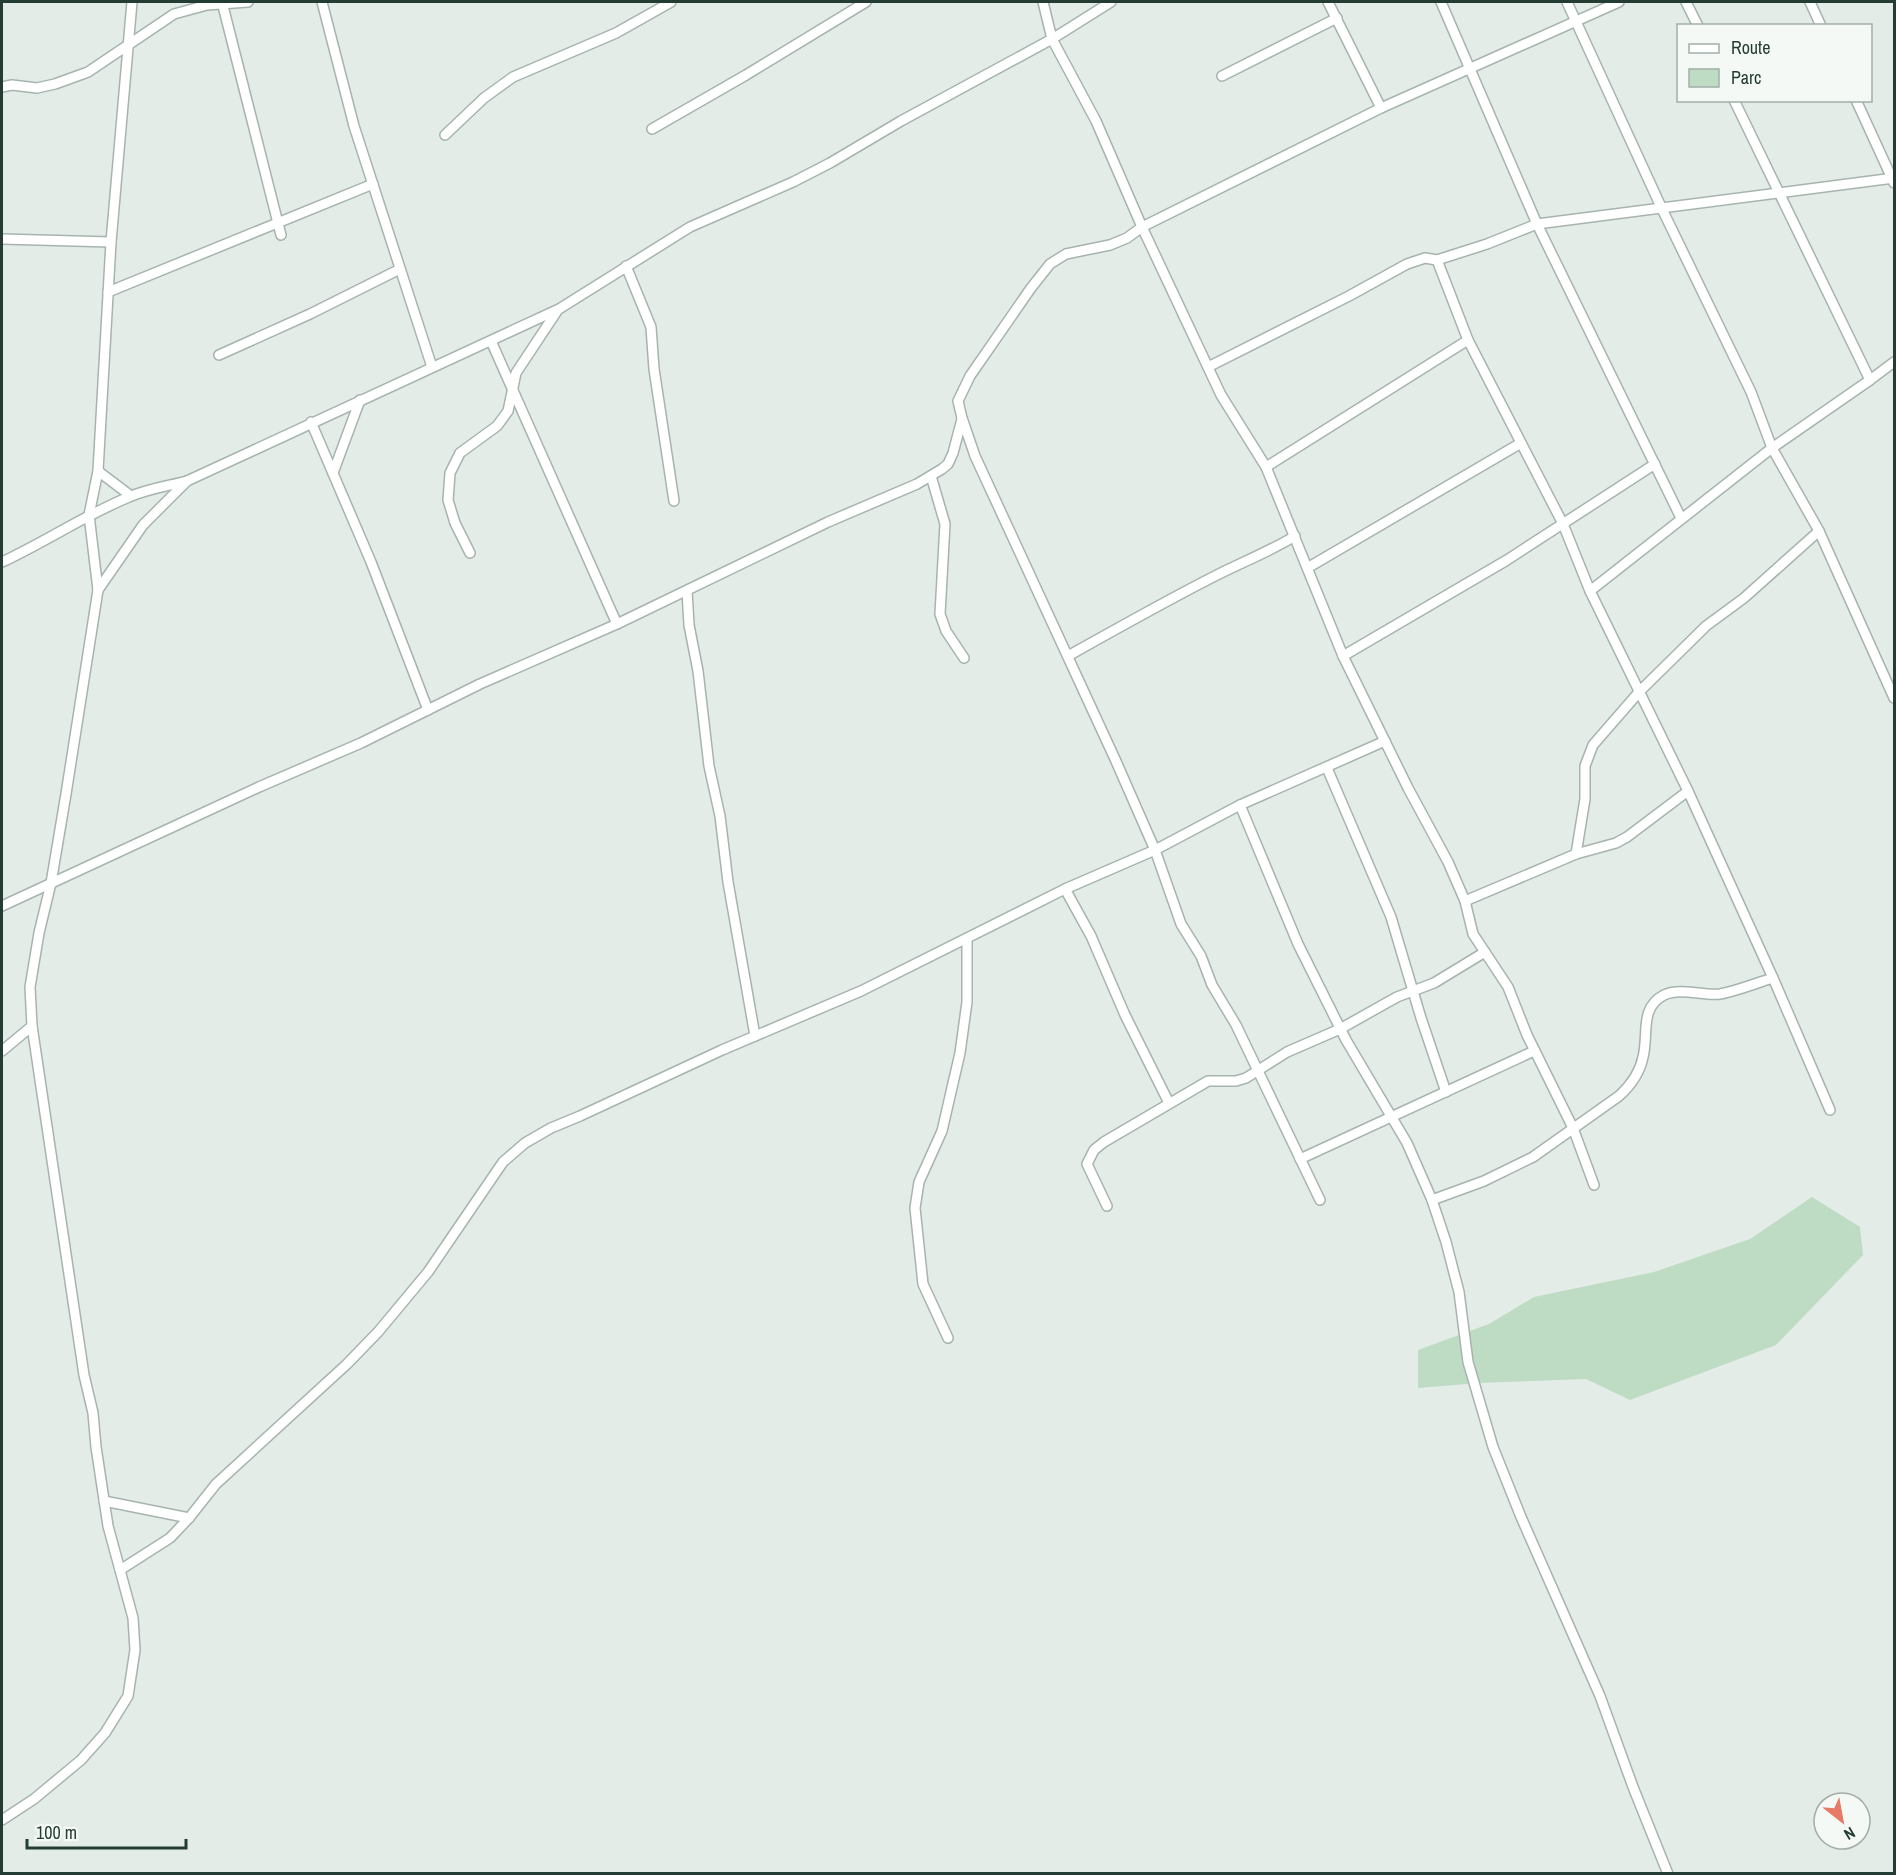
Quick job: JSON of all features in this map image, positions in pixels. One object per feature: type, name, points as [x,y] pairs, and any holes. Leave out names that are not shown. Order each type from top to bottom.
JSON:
[{"type":"street","points":[[2,1820],[34,1799],[81,1760],[105,1733],[128,1696],[135,1650],[133,1618],[104,1502],[93,1413],[84,1375],[32,1026],[30,987],[39,933],[51,883],[98,590],[89,515],[98,471],[111,242],[132,2]]},
{"type":"street","points":[[2,87],[12,85],[37,88],[55,84],[88,72],[174,14],[207,5],[248,2]]},
{"type":"street","points":[[322,2],[354,126],[432,367]]},
{"type":"street","points":[[445,135],[484,98],[513,77],[616,33],[671,2]]},
{"type":"street","points":[[652,129],[866,2]]},
{"type":"street","points":[[1043,2],[1053,39],[1096,120],[1142,227],[1221,394],[1266,467],[1309,567],[1343,656],[1465,901],[1473,934],[1508,987],[1534,1051],[1573,1128],[1594,1185]]},
{"type":"street","points":[[2,562],[89,515],[131,496],[187,481],[310,422],[559,309],[690,226],[793,182],[830,163],[901,121],[1053,39],[1112,2]]},
{"type":"street","points":[[1328,2],[1381,108]]},
{"type":"street","points":[[1441,2],[1537,224],[1682,518]]},
{"type":"street","points":[[1567,2],[1662,209],[1751,392],[1772,448],[1819,531],[1894,698]]},
{"type":"street","points":[[1320,1200],[1236,1024],[1212,985],[1201,956],[1181,924],[1155,850],[975,456],[958,401],[970,376],[1031,288],[1050,264],[1066,254],[1110,245],[1127,238],[1142,227],[1381,108],[1468,67],[1619,2]]},
{"type":"street","points":[[1686,2],[1697,24]]},
{"type":"street","points":[[1810,2],[1820,24]]},
{"type":"street","points":[[223,3],[281,235]]},
{"type":"street","points":[[1222,76],[1337,18]]},
{"type":"street","points":[[1735,102],[1870,380]]},
{"type":"street","points":[[1208,367],[1407,264],[1425,258],[1437,260],[1487,244],[1537,224],[1894,180],[1857,102]]},
{"type":"street","points":[[108,292],[373,184]]},
{"type":"street","points":[[2,239],[111,242]]},
{"type":"street","points":[[1437,260],[1468,340],[1563,524],[1590,591],[1688,791],[1830,1110]]},
{"type":"street","points":[[626,266],[651,327],[654,369],[674,501]]},
{"type":"street","points":[[219,355],[310,315],[400,269]]},
{"type":"street","points":[[470,553],[455,523],[448,500],[450,473],[460,453],[497,426],[508,411],[516,373],[559,309]]},
{"type":"street","points":[[1266,467],[1468,340]]},
{"type":"street","points":[[490,341],[617,624]]},
{"type":"street","points":[[1590,591],[1772,448],[1894,362]]},
{"type":"street","points":[[333,473],[360,400]]},
{"type":"street","points":[[2,906],[259,787],[361,743],[480,684],[617,624],[828,522],[891,496],[931,476],[948,464],[962,418]]},
{"type":"street","points":[[310,422],[371,562],[428,710]]},
{"type":"street","points":[[1309,567],[1521,443]]},
{"type":"street","points":[[1343,656],[1507,560],[1655,464]]},
{"type":"street","points":[[98,471],[131,496]]},
{"type":"street","points":[[931,476],[945,524],[940,614],[946,631],[964,658]]},
{"type":"street","points":[[98,590],[143,525],[187,481]]},
{"type":"street","points":[[1576,854],[1585,799],[1585,766],[1593,745],[1639,692],[1706,626],[1772,575],[1819,531]]},
{"type":"street","points":[[1068,656],[1148,610],[1274,549],[1295,536]]},
{"type":"street","points":[[687,591],[689,625],[698,671],[709,766],[720,816],[730,898],[755,1036]]},
{"type":"street","points":[[120,1570],[170,1538],[216,1484],[347,1364],[378,1332],[428,1272],[503,1162],[525,1143],[551,1128],[861,991],[1065,889],[1155,850],[1240,806],[1385,741]]},
{"type":"street","points":[[1327,768],[1391,917],[1446,1092]]},
{"type":"street","points":[[1465,901],[1576,854],[1616,843],[1688,791]]},
{"type":"street","points":[[1240,806],[1298,944],[1340,1029],[1407,1143],[1432,1200],[1459,1292],[1468,1362],[1493,1447],[1521,1517],[1600,1696],[1668,1874]]},
{"type":"street","points":[[1065,889],[1091,936],[1125,1015],[1169,1103]]},
{"type":"street","points":[[948,1338],[923,1284],[915,1208],[919,1182],[942,1131],[960,1053],[967,1002],[967,939]]},
{"type":"street","points":[[1107,1206],[1087,1164],[1089,1157],[1104,1142],[1208,1082],[1236,1081],[1246,1078],[1287,1052],[1340,1029],[1397,997],[1434,983],[1485,952]]},
{"type":"street","points":[[1432,1200],[1484,1181],[1533,1157],[1629,1087],[1643,1060],[1647,1014],[1651,1006],[1665,995],[1675,993],[1722,994],[1773,978]]},
{"type":"street","points":[[2,1051],[32,1026]]},
{"type":"street","points":[[1300,1159],[1534,1051]]},
{"type":"street","points":[[104,1502],[189,1518]]},
{"type":"green space","points":[[1812,1197],[1860,1227],[1863,1255],[1776,1345],[1630,1400],[1586,1379],[1418,1388],[1418,1350],[1489,1324],[1534,1297],[1654,1272],[1750,1239]]}]
